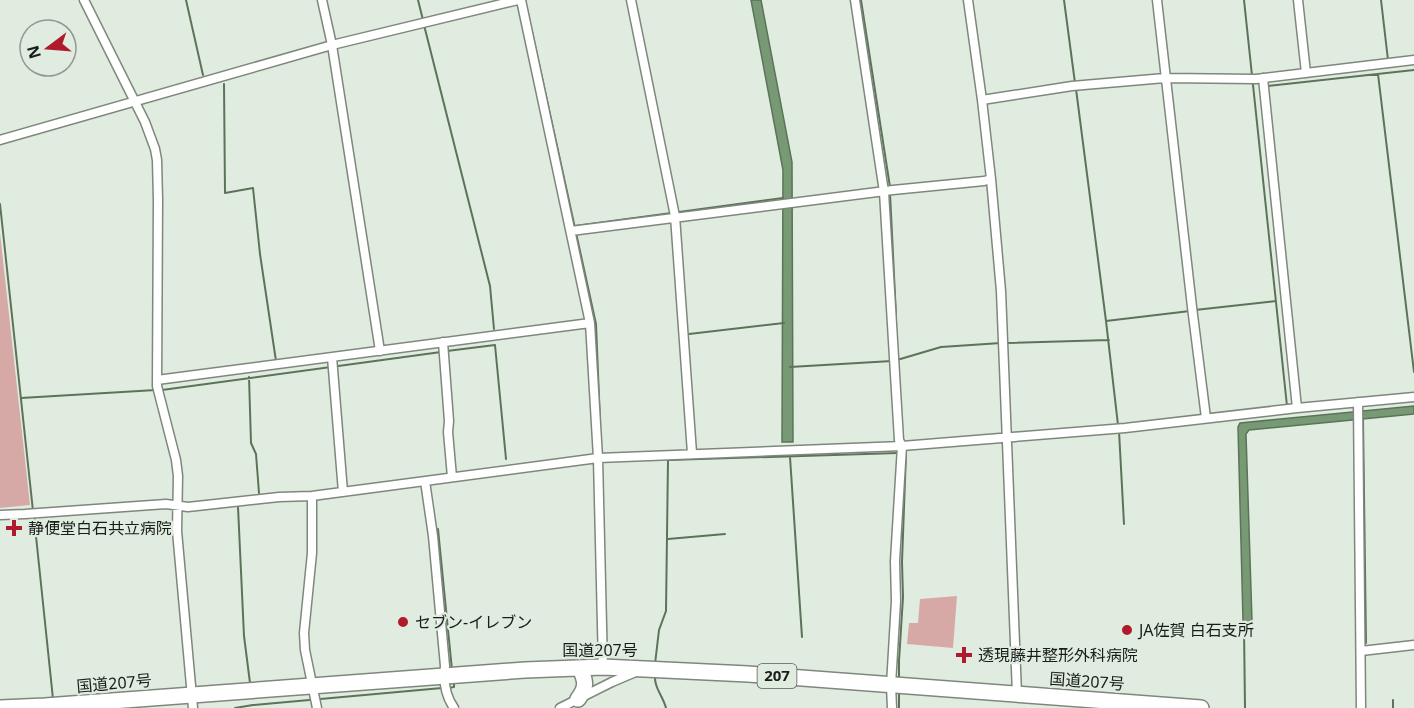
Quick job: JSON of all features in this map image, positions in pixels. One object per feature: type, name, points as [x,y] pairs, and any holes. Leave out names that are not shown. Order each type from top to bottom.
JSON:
[{"type":"highway","name":"国道207号","points":[[0,708],[193,701],[249,690],[315,698],[525,670],[603,667],[748,674],[1201,708]]},
{"type":"highway","points":[[578,699],[585,690],[585,679],[580,668]]},
{"type":"street","points":[[84,0],[146,122],[157,160],[157,386],[178,476],[177,531],[193,701]]},
{"type":"street","points":[[322,0],[332,45],[380,351]]},
{"type":"street","points":[[0,140],[332,45],[519,0],[574,231],[591,323],[598,458],[603,667]]},
{"type":"street","points":[[631,0],[675,215],[692,453]]},
{"type":"street","points":[[855,0],[888,191],[894,361],[899,440],[902,450],[896,561],[896,686],[892,708]]},
{"type":"street","points":[[968,0],[991,179],[1001,291],[1017,694]]},
{"type":"street","points":[[1157,0],[1206,418]]},
{"type":"street","points":[[1299,0],[1306,73]]},
{"type":"street","points":[[982,100],[1075,86],[1165,78],[1259,82],[1306,73],[1414,60]]},
{"type":"street","points":[[1259,82],[1291,409]]},
{"type":"street","points":[[574,231],[675,215],[779,205],[991,179]]},
{"type":"street","points":[[157,386],[276,364],[332,364],[380,351],[444,349],[591,323]]},
{"type":"street","points":[[444,349],[452,477]]},
{"type":"street","points":[[332,364],[343,492]]},
{"type":"street","points":[[0,515],[166,504],[188,507],[279,497],[312,496],[598,458],[790,450],[902,450],[1007,437],[1119,429],[1291,409],[1358,405],[1414,397]]},
{"type":"street","points":[[1358,405],[1362,708]]},
{"type":"street","points":[[425,481],[433,536],[449,701],[454,708]]},
{"type":"street","points":[[312,496],[312,553],[304,633],[305,650],[315,698]]},
{"type":"street","points":[[1361,651],[1414,645]]},
{"type":"street","points":[[560,708],[612,682],[652,669]]},
{"type":"shaded area","points":[[751,0],[761,0],[792,162],[793,442],[782,442],[783,170]]},
{"type":"shaded area","points":[[0,233],[30,505],[0,508]]},
{"type":"shaded area","points":[[1414,406],[1414,414],[1249,430],[1246,434],[1252,621],[1245,628],[1242,627],[1238,427],[1240,423]]},
{"type":"shaded area","points":[[957,596],[953,648],[907,644],[909,623],[918,623],[920,599]]},
{"type":"waterway","points":[[186,0],[203,75]]},
{"type":"waterway","points":[[418,0],[423,20]]},
{"type":"waterway","points":[[525,0],[596,324],[600,422]]},
{"type":"waterway","points":[[861,0],[890,187]]},
{"type":"waterway","points":[[1064,0],[1075,83]]},
{"type":"waterway","points":[[1244,0],[1287,406]]},
{"type":"waterway","points":[[1381,0],[1388,60]]},
{"type":"waterway","points":[[424,25],[490,286],[494,329]]},
{"type":"waterway","points":[[1268,86],[1414,70]]},
{"type":"waterway","points":[[1378,74],[1414,372]]},
{"type":"waterway","points":[[224,84],[225,193],[253,188],[276,361]]},
{"type":"waterway","points":[[1076,89],[1118,425]]},
{"type":"waterway","points":[[890,193],[896,316]]},
{"type":"waterway","points":[[575,226],[783,198]]},
{"type":"waterway","points":[[0,204],[33,511]]},
{"type":"waterway","points":[[1195,310],[1276,301]]},
{"type":"waterway","points":[[1106,321],[1190,311]]},
{"type":"waterway","points":[[689,334],[784,323]]},
{"type":"waterway","points":[[1006,343],[1109,340]]},
{"type":"waterway","points":[[897,360],[941,347],[1001,343]]},
{"type":"waterway","points":[[447,351],[495,345],[506,459]]},
{"type":"waterway","points":[[162,390],[441,352]]},
{"type":"waterway","points":[[790,367],[892,361]]},
{"type":"waterway","points":[[249,377],[251,443],[256,454],[259,493]]},
{"type":"waterway","points":[[21,398],[156,390]]},
{"type":"waterway","points":[[1363,418],[1366,643]]},
{"type":"waterway","points":[[1119,431],[1124,524]]},
{"type":"waterway","points":[[655,664],[659,630],[666,611],[668,460],[898,453]]},
{"type":"waterway","points":[[899,678],[903,597],[906,453],[904,453]]},
{"type":"waterway","points":[[790,457],[802,637]]},
{"type":"waterway","points":[[238,507],[244,636],[250,683]]},
{"type":"waterway","points":[[34,517],[53,699]]},
{"type":"waterway","points":[[438,529],[452,670]]},
{"type":"waterway","points":[[668,539],[725,534]]},
{"type":"waterway","points":[[1244,627],[1245,708]]},
{"type":"waterway","points":[[655,675],[656,684],[666,708]]},
{"type":"waterway","points":[[448,688],[454,687],[454,681]]},
{"type":"waterway","points":[[235,708],[442,688]]},
{"type":"waterway","points":[[899,690],[899,708]]},
{"type":"waterway","points":[[1393,700],[1393,708]]},
{"type":"place","name":"静便堂白石共立病院","points":[[14,528]]},
{"type":"place","name":"セブン-イレブン","points":[[403,622]]},
{"type":"place","name":"JA佐賀 白石支所","points":[[1127,630]]},
{"type":"place","name":"透現藤井整形外科病院","points":[[964,655]]}]
